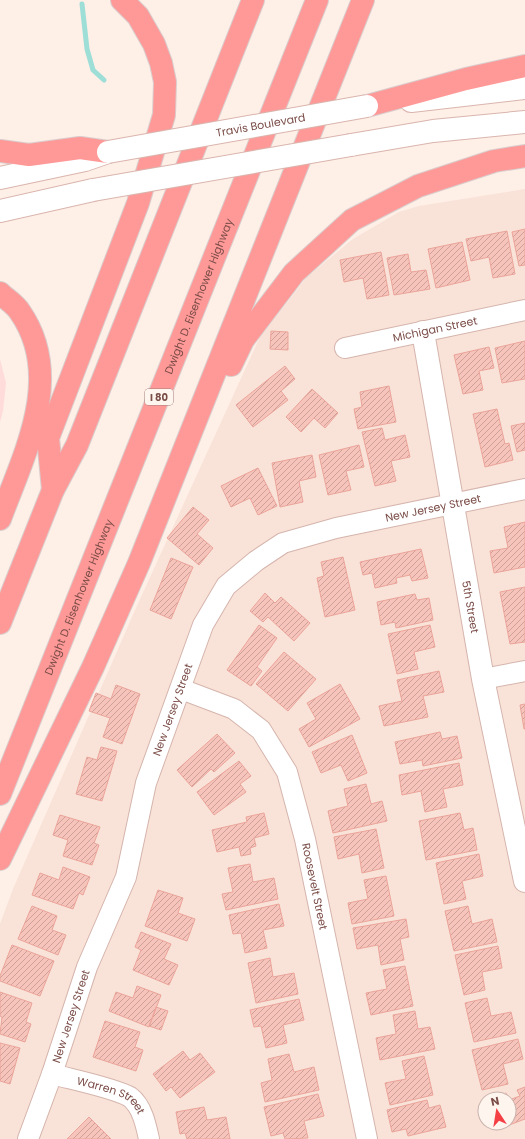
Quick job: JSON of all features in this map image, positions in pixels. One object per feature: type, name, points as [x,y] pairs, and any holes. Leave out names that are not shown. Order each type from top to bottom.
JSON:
[{"type":"highway","points":[[53,490],[48,438],[138,203],[164,115],[165,82],[161,63],[154,44],[138,16],[122,0]]},
{"type":"highway","points":[[0,623],[53,490],[77,446],[253,0]]},
{"type":"highway","name":"Dwight D. Eisenhower Highway","points":[[0,794],[317,0]]},
{"type":"highway","points":[[0,859],[93,667],[140,563],[197,415],[363,0]]},
{"type":"highway","points":[[367,106],[466,79],[525,66]]},
{"type":"highway","points":[[0,151],[29,155],[80,148],[108,152]]},
{"type":"highway","points":[[197,415],[215,396],[243,340],[294,273],[352,220],[418,186],[494,161],[525,156]]},
{"type":"highway","points":[[0,293],[19,311],[32,334],[40,365],[41,379],[36,422],[0,519]]},
{"type":"main road","name":"Travis Boulevard","points":[[0,178],[85,160],[108,152],[367,106],[525,88]]},
{"type":"main road","points":[[0,211],[93,190],[433,131],[525,122]]},
{"type":"main road","name":"5th Street","points":[[423,332],[483,679],[525,881]]},
{"type":"street","name":"Michigan Street","points":[[345,348],[525,310]]},
{"type":"street","name":"New Jersey Street","points":[[28,1139],[52,1074],[87,967],[126,877],[146,783],[181,689],[203,624],[226,586],[256,561],[283,543],[336,528],[525,489]]},
{"type":"street","points":[[483,679],[525,671]]},
{"type":"street","name":"Roosevelt Street","points":[[181,689],[234,709],[260,730],[287,772],[305,839],[367,1139]]},
{"type":"street","name":"Warren Street","points":[[52,1074],[104,1088],[130,1098],[144,1116],[149,1139]]},
{"type":"shaded area","points":[[525,189],[525,1139],[0,1139],[0,924],[13,889],[136,608],[260,337],[307,277],[353,239],[399,212],[419,206]]},
{"type":"shaded area","points":[[0,359],[6,383],[3,411],[0,422]]},
{"type":"building","points":[[525,229],[525,265],[519,266],[512,232]]},
{"type":"building","points":[[507,231],[515,274],[493,278],[489,257],[471,261],[466,239]]},
{"type":"building","points":[[462,242],[470,280],[436,288],[428,249]]},
{"type":"building","points":[[381,252],[389,295],[367,299],[363,278],[344,282],[340,260]]},
{"type":"building","points":[[408,254],[411,272],[426,270],[430,289],[394,295],[387,258]]},
{"type":"building","points":[[271,331],[288,332],[288,350],[270,349]]},
{"type":"building","points":[[525,341],[525,379],[502,383],[495,348]]},
{"type":"building","points":[[489,347],[494,368],[479,371],[483,390],[463,394],[454,355]]},
{"type":"building","points":[[285,366],[295,379],[281,391],[288,400],[253,427],[236,405]]},
{"type":"building","points":[[389,386],[396,422],[358,429],[354,409],[362,407],[360,392]]},
{"type":"building","points":[[312,389],[338,413],[325,428],[314,418],[301,432],[286,417]]},
{"type":"building","points":[[497,409],[505,444],[509,443],[513,460],[485,467],[473,414]]},
{"type":"building","points":[[525,423],[525,450],[517,452],[511,426]]},
{"type":"building","points":[[382,428],[385,440],[405,435],[410,457],[391,461],[396,481],[375,486],[362,432]]},
{"type":"building","points":[[359,445],[364,467],[346,471],[351,490],[328,495],[319,455]]},
{"type":"building","points":[[312,455],[316,477],[299,481],[303,502],[280,507],[272,463]]},
{"type":"building","points":[[258,468],[277,506],[258,515],[250,498],[231,507],[221,486]]},
{"type":"building","points":[[193,507],[209,520],[197,534],[213,548],[199,565],[167,538]]},
{"type":"building","points":[[525,522],[525,567],[494,573],[490,551],[508,548],[504,527]]},
{"type":"building","points":[[421,549],[428,578],[412,581],[410,575],[396,578],[397,583],[375,588],[372,573],[363,575],[360,562]]},
{"type":"building","points":[[343,557],[355,610],[325,617],[317,578],[324,576],[321,562]]},
{"type":"building","points":[[171,558],[193,567],[171,619],[150,610]]},
{"type":"building","points":[[525,587],[525,642],[510,644],[500,592]]},
{"type":"building","points":[[265,593],[275,603],[281,597],[310,623],[294,641],[268,617],[263,622],[250,611]]},
{"type":"building","points":[[415,594],[417,600],[429,598],[433,620],[396,628],[395,622],[381,625],[377,602]]},
{"type":"building","points":[[259,625],[277,638],[257,667],[262,671],[251,686],[227,670]]},
{"type":"building","points":[[430,625],[435,647],[414,652],[418,669],[397,674],[388,634]]},
{"type":"building","points":[[284,652],[316,679],[288,711],[256,684]]},
{"type":"building","points":[[439,671],[444,692],[423,696],[428,717],[384,726],[379,706],[402,701],[397,680]]},
{"type":"building","points":[[340,684],[360,719],[309,747],[299,729],[316,719],[307,703]]},
{"type":"building","points":[[116,685],[140,694],[122,744],[103,737],[110,718],[89,711],[96,693],[111,699]]},
{"type":"building","points":[[525,704],[525,729],[524,729],[520,705]]},
{"type":"building","points":[[440,732],[442,739],[457,736],[462,758],[423,766],[422,760],[400,764],[395,742]]},
{"type":"building","points":[[217,734],[235,753],[214,772],[211,769],[192,787],[177,770]]},
{"type":"building","points":[[352,735],[367,773],[348,781],[341,765],[321,773],[312,752]]},
{"type":"building","points":[[101,747],[117,751],[102,801],[76,794],[87,757],[97,760]]},
{"type":"building","points":[[239,761],[251,776],[240,784],[246,792],[214,815],[197,792]]},
{"type":"building","points":[[459,763],[463,785],[443,789],[447,807],[425,812],[421,791],[402,795],[399,775]]},
{"type":"building","points":[[366,784],[371,804],[382,801],[387,821],[333,833],[328,811],[348,806],[344,789]]},
{"type":"building","points":[[264,813],[269,834],[254,838],[256,846],[250,848],[251,854],[241,856],[239,847],[217,852],[212,830],[247,822],[246,817]]},
{"type":"building","points":[[460,813],[464,830],[473,828],[477,850],[426,860],[419,821]]},
{"type":"building","points":[[60,815],[100,827],[94,843],[99,845],[92,865],[63,856],[68,840],[53,835]]},
{"type":"building","points":[[376,829],[384,868],[362,873],[359,854],[338,859],[334,837]]},
{"type":"building","points":[[479,854],[483,876],[462,881],[466,899],[444,904],[436,863]]},
{"type":"building","points":[[250,864],[253,882],[274,878],[278,899],[226,910],[222,894],[233,892],[228,868]]},
{"type":"building","points":[[63,867],[90,877],[83,895],[79,893],[73,909],[32,895],[40,873],[59,880]]},
{"type":"building","points":[[386,876],[394,916],[352,924],[348,903],[368,899],[364,880]]},
{"type":"building","points":[[158,890],[183,898],[178,913],[195,919],[187,941],[145,926]]},
{"type":"building","points":[[279,904],[284,926],[263,930],[267,948],[245,953],[241,933],[233,934],[229,915]]},
{"type":"building","points":[[32,906],[57,916],[52,930],[66,935],[58,955],[18,939]]},
{"type":"building","points":[[468,906],[472,924],[492,919],[497,942],[454,951],[445,911]]},
{"type":"building","points":[[406,919],[409,937],[400,939],[404,960],[381,965],[378,945],[357,949],[353,928]]},
{"type":"building","points":[[141,932],[171,944],[164,959],[178,965],[169,985],[133,970],[141,950],[135,947]]},
{"type":"building","points":[[12,945],[54,961],[40,996],[0,981],[0,976]]},
{"type":"building","points":[[498,946],[502,968],[482,972],[485,990],[464,995],[455,955]]},
{"type":"building","points":[[270,958],[273,977],[294,973],[298,994],[256,1003],[248,963]]},
{"type":"building","points":[[405,966],[413,1006],[371,1015],[366,993],[387,989],[383,970]]},
{"type":"building","points":[[137,986],[161,995],[149,1027],[109,1011],[116,992],[133,998]]},
{"type":"building","points":[[0,992],[32,1003],[26,1022],[31,1024],[25,1042],[0,1034],[2,1017],[0,1016]]},
{"type":"building","points":[[487,998],[491,1016],[511,1012],[516,1033],[474,1042],[465,1003]]},
{"type":"building","points":[[299,999],[304,1020],[283,1025],[287,1043],[266,1048],[261,1026],[254,1027],[250,1010]]},
{"type":"building","points":[[156,1007],[168,1011],[161,1030],[149,1026]]},
{"type":"building","points":[[415,1011],[418,1029],[430,1027],[435,1049],[380,1060],[376,1038],[396,1034],[393,1015]]},
{"type":"building","points":[[105,1021],[140,1032],[135,1047],[143,1050],[136,1071],[93,1057]]},
{"type":"building","points":[[518,1039],[523,1059],[503,1064],[508,1084],[482,1090],[472,1050]]},
{"type":"building","points":[[0,1043],[20,1048],[10,1084],[0,1081]]},
{"type":"building","points":[[183,1051],[190,1060],[200,1053],[215,1072],[180,1098],[171,1087],[166,1091],[153,1074]]},
{"type":"building","points":[[289,1054],[294,1072],[314,1067],[319,1090],[265,1102],[261,1083],[272,1080],[268,1059]]},
{"type":"building","points":[[424,1056],[433,1095],[390,1105],[385,1083],[406,1079],[402,1061]]},
{"type":"building","points":[[525,1087],[525,1119],[517,1122],[517,1097],[520,1096],[517,1090]]},
{"type":"building","points":[[318,1094],[324,1116],[304,1121],[308,1138],[285,1139],[283,1133],[271,1136],[264,1107]]},
{"type":"building","points":[[427,1100],[429,1108],[440,1105],[446,1127],[408,1136],[406,1129],[392,1132],[387,1110]]},
{"type":"building","points":[[204,1107],[207,1120],[226,1117],[230,1139],[187,1139],[185,1133],[180,1134],[176,1112]]},
{"type":"building","points":[[89,1117],[111,1139],[67,1139]]},
{"type":"waterway","points":[[82,4],[87,49],[93,70],[104,80]]}]
